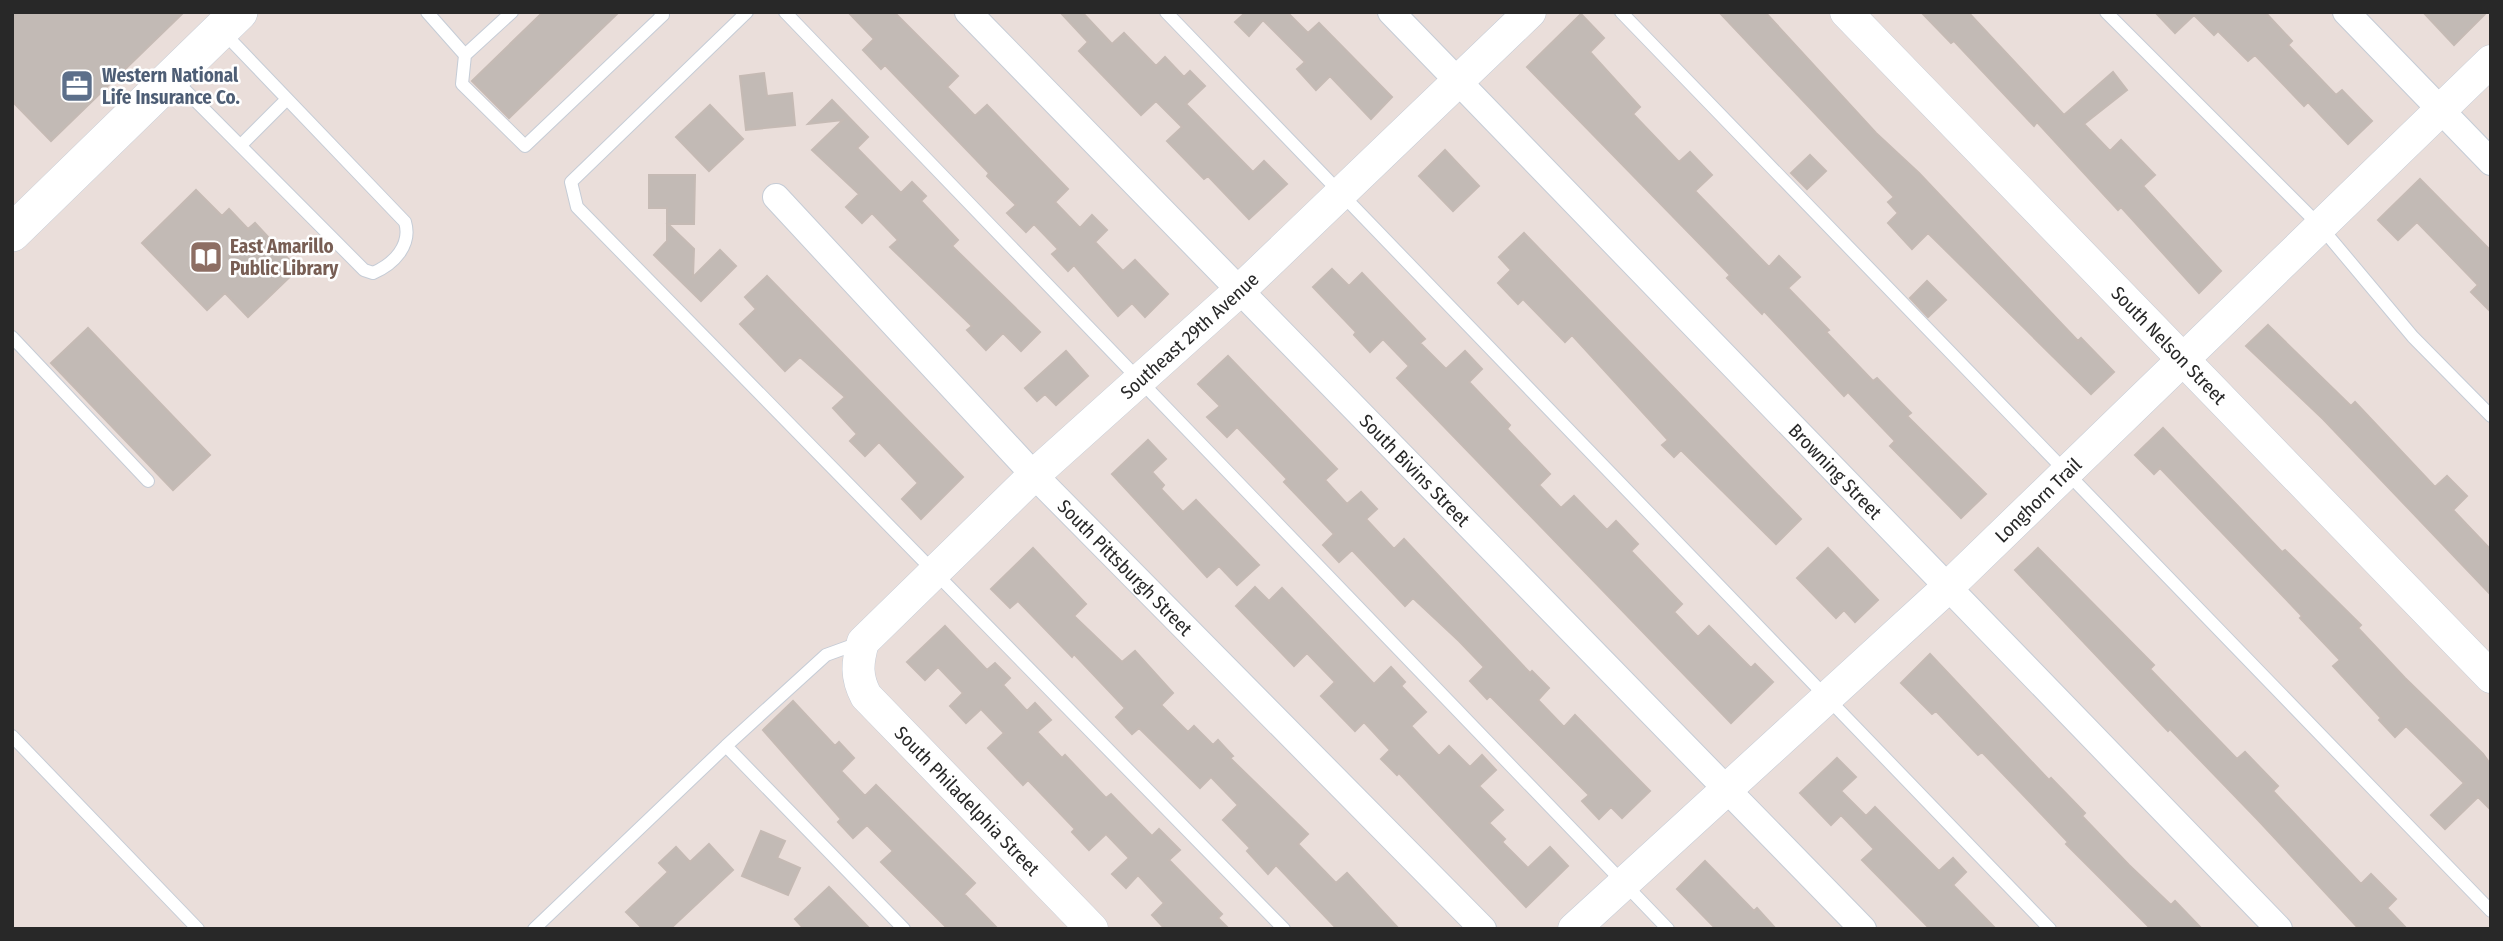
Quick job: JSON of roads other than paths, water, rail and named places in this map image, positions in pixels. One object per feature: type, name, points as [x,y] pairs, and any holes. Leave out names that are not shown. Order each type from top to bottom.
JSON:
[{"type":"main road","points":[[20,221],[173,77],[229,18]]},
{"type":"street","name":"South Bivins Street","points":[[968,12],[1863,929]]},
{"type":"street","name":"Browning Street","points":[[1391,12],[2279,929]]},
{"type":"street","name":"Southeast 29th Avenue","points":[[860,653],[936,571],[1034,475],[1239,291],[1531,12]]},
{"type":"street","name":"South Nelson Street","points":[[1846,12],[2491,677]]},
{"type":"street","points":[[2346,12],[2491,162]]},
{"type":"street","name":"Longhorn Trail","points":[[1574,929],[1947,588],[2491,61]]},
{"type":"street","name":"South Pittsburgh Street","points":[[776,197],[1034,475],[1483,929]]},
{"type":"street","name":"South Philadelphia Street","points":[[860,653],[866,696],[1092,929]]},
{"type":"lane","points":[[427,12],[465,55]]},
{"type":"lane","points":[[512,12],[465,55],[462,84],[525,146],[663,15],[660,12]]},
{"type":"lane","points":[[747,12],[571,182],[577,207],[1284,929]]},
{"type":"lane","points":[[785,12],[1138,382],[1668,929]]},
{"type":"lane","points":[[1166,12],[2050,929]]},
{"type":"lane","points":[[1621,12],[2491,911]]},
{"type":"lane","points":[[2106,12],[2320,226],[2413,337],[2491,416]]},
{"type":"lane","points":[[173,77],[364,270],[373,273],[381,270],[405,247],[409,236],[405,222],[287,99],[229,18]]},
{"type":"lane","points":[[241,145],[287,99]]},
{"type":"lane","points":[[12,337],[148,481]]},
{"type":"lane","points":[[536,928],[726,746],[826,655],[860,653]]},
{"type":"lane","points":[[12,736],[198,929]]},
{"type":"lane","points":[[726,746],[904,929]]},
{"type":"place","name":"Western National Life Insurance Co.","points":[[77,86]]},
{"type":"place","name":"East Amarillo Public Library","points":[[206,257]]}]
